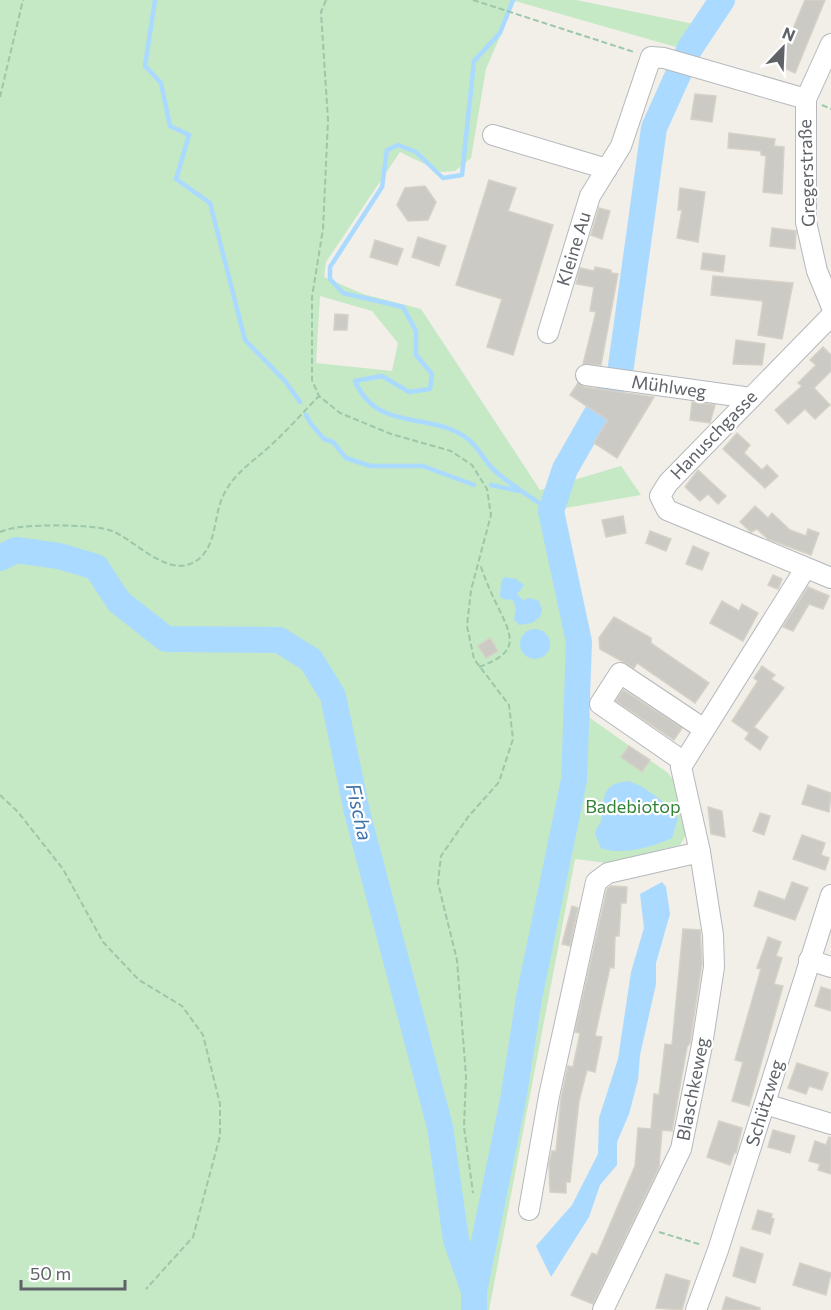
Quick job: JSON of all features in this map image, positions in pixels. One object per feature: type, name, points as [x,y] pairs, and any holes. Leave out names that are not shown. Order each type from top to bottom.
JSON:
[{"type":"street","name":"Gregerstraße","points":[[831,44],[806,99],[806,222],[818,272],[831,305]]},
{"type":"street","points":[[658,58],[806,99]]},
{"type":"street","name":"Kleine Au","points":[[548,333],[590,196],[621,146],[658,58]]},
{"type":"street","points":[[493,135],[607,169]]},
{"type":"street","name":"Hanuschgasse","points":[[831,316],[668,483],[660,496],[667,510],[831,578]]},
{"type":"street","name":"Mühlweg","points":[[586,375],[751,398]]},
{"type":"street","points":[[704,729],[621,673],[600,704],[684,762],[805,569]]},
{"type":"street","name":"Blaschkeweg","points":[[603,1310],[681,1149],[704,1034],[714,967],[713,935],[701,857],[681,767],[684,762]]},
{"type":"street","points":[[529,1210],[549,1096],[596,882],[608,873],[701,857]]},
{"type":"street","name":"Schützweg","points":[[696,1310],[718,1250],[831,895]]},
{"type":"street","points":[[809,960],[831,967]]},
{"type":"street","points":[[765,1104],[831,1124]]},
{"type":"path","points":[[0,97],[23,0]]},
{"type":"path","points":[[326,0],[321,12],[328,120],[323,229],[312,297],[312,380],[319,396],[340,413],[391,434],[451,452],[472,465],[487,489],[491,515],[471,591],[466,626],[474,659],[509,705],[513,739],[499,783],[468,817],[441,856],[438,883],[457,960],[466,1076],[464,1127],[473,1192]]},
{"type":"path","points":[[473,0],[495,9],[658,58]]},
{"type":"path","points":[[0,532],[54,525],[110,530],[149,557],[181,565],[199,559],[212,540],[223,496],[241,469],[270,446],[319,396]]},
{"type":"path","points":[[480,563],[488,587],[510,630],[510,641],[502,655],[480,667]]},
{"type":"path","points":[[0,795],[18,812],[63,869],[103,942],[139,980],[182,1006],[202,1035],[220,1104],[220,1136],[193,1237],[146,1289]]},
{"type":"path","points":[[645,1227],[718,1250]]},
{"type":"green space","name":"Badebiotop","points":[[0,0],[576,0],[694,24],[697,53],[515,1],[486,69],[471,158],[455,171],[441,172],[400,152],[326,262],[324,277],[363,294],[421,309],[540,490],[621,466],[641,495],[559,509],[585,651],[590,718],[668,773],[680,789],[688,831],[680,845],[608,863],[575,859],[489,1310],[0,1310]],"holes":[[[320,296],[372,311],[398,343],[392,371],[316,363]]]},
{"type":"water","points":[[504,577],[516,579],[524,585],[517,594],[523,600],[530,598],[539,601],[542,610],[540,617],[532,623],[519,625],[514,619],[516,609],[513,600],[503,599],[500,596]]},
{"type":"water","points":[[535,629],[546,633],[550,644],[546,655],[535,659],[524,655],[520,644],[524,633]]},
{"type":"water","points":[[628,781],[655,796],[678,818],[672,838],[627,851],[601,848],[595,834],[603,814],[607,790],[618,783]]},
{"type":"water","points":[[662,882],[666,887],[670,914],[656,963],[656,984],[640,1055],[638,1080],[629,1114],[617,1142],[617,1165],[600,1185],[589,1217],[551,1277],[536,1246],[572,1205],[598,1154],[599,1118],[618,1059],[631,972],[644,928],[640,894]]},
{"type":"building","points":[[805,0],[825,0],[795,73],[778,65]]},
{"type":"building","points":[[695,94],[716,96],[712,122],[691,119]]},
{"type":"building","points":[[729,133],[775,139],[774,146],[784,147],[782,194],[763,192],[766,156],[761,155],[761,151],[728,148]]},
{"type":"building","points":[[489,180],[516,188],[508,211],[553,225],[513,355],[487,347],[502,299],[456,285]]},
{"type":"building","points":[[425,186],[436,202],[428,220],[408,221],[397,205],[405,188]]},
{"type":"building","points":[[680,188],[705,192],[698,242],[677,238],[682,210],[678,210]]},
{"type":"building","points":[[599,208],[610,211],[602,239],[591,235]]},
{"type":"building","points":[[772,228],[796,231],[795,249],[770,246]]},
{"type":"building","points":[[418,237],[446,246],[439,266],[412,257]]},
{"type":"building","points":[[375,240],[403,249],[397,265],[370,257]]},
{"type":"building","points":[[703,253],[725,256],[723,272],[701,269]]},
{"type":"building","points":[[595,267],[618,274],[601,365],[583,364],[596,312],[590,311],[594,287],[576,284],[580,268],[594,271]]},
{"type":"building","points":[[713,276],[793,283],[782,339],[758,335],[763,301],[711,295]]},
{"type":"building","points":[[335,314],[348,315],[347,330],[334,330]]},
{"type":"building","points":[[736,340],[765,344],[762,365],[733,364]]},
{"type":"building","points":[[823,347],[831,355],[831,371],[814,388],[830,405],[815,419],[805,409],[788,424],[775,410],[802,386],[798,383],[816,365],[810,360]]},
{"type":"building","points":[[578,383],[584,387],[654,397],[617,458],[594,443],[608,420],[570,395]]},
{"type":"building","points":[[692,402],[715,405],[710,423],[690,420]]},
{"type":"building","points":[[737,433],[750,445],[744,453],[762,470],[767,465],[778,476],[765,488],[723,449]]},
{"type":"building","points":[[698,470],[726,496],[718,504],[708,494],[700,501],[685,487]]},
{"type":"building","points":[[755,506],[768,518],[772,513],[790,530],[806,536],[808,529],[819,533],[811,555],[768,539],[757,529],[751,532],[740,522]]},
{"type":"building","points":[[623,516],[626,533],[606,537],[602,520]]},
{"type":"building","points":[[650,531],[671,539],[666,551],[646,543]]},
{"type":"building","points":[[693,546],[709,553],[702,570],[686,564]]},
{"type":"building","points":[[773,575],[782,579],[778,589],[768,585]]},
{"type":"building","points":[[808,587],[829,596],[823,609],[809,604],[793,631],[783,627]]},
{"type":"building","points":[[722,601],[739,611],[742,604],[758,613],[743,641],[710,623]]},
{"type":"building","points":[[614,617],[651,638],[651,643],[709,683],[695,703],[637,663],[634,668],[600,649],[599,638]]},
{"type":"building","points":[[490,638],[498,651],[486,658],[478,646]]},
{"type":"building","points":[[762,666],[775,675],[771,679],[784,688],[754,727],[768,737],[760,750],[745,739],[749,733],[732,721],[758,681],[754,678]]},
{"type":"building","points":[[623,690],[682,728],[674,740],[616,701]]},
{"type":"building","points":[[629,746],[650,760],[642,772],[621,757]]},
{"type":"building","points":[[808,785],[831,793],[829,812],[802,804]]},
{"type":"building","points":[[708,807],[722,811],[725,837],[711,834]]},
{"type":"building","points":[[760,813],[770,816],[764,835],[753,831]]},
{"type":"building","points":[[802,835],[825,843],[821,855],[829,858],[825,870],[793,859]]},
{"type":"building","points":[[792,882],[808,888],[795,920],[754,906],[759,891],[785,900]]},
{"type":"building","points":[[611,886],[627,887],[626,903],[621,903],[619,936],[615,936],[614,968],[610,967],[595,1036],[602,1037],[595,1072],[587,1070],[579,1101],[570,1182],[566,1182],[566,1193],[550,1192],[549,1164],[552,1151],[556,1151],[561,1098],[568,1066],[573,1067],[580,1033],[575,1032],[607,889]]},
{"type":"building","points":[[572,906],[578,908],[570,946],[562,944]]},
{"type":"building","points":[[683,929],[700,930],[702,963],[690,1043],[687,1047],[672,1131],[662,1130],[659,1167],[593,1304],[571,1295],[592,1253],[597,1255],[635,1166],[638,1128],[651,1129],[654,1094],[659,1095],[665,1044],[672,1045]]},
{"type":"building","points":[[768,937],[781,942],[776,956],[782,958],[774,984],[783,986],[749,1106],[732,1101],[743,1062],[735,1060],[761,969],[757,968]]},
{"type":"building","points":[[821,987],[831,990],[831,1011],[815,1006]]},
{"type":"building","points":[[797,1063],[828,1073],[822,1090],[809,1086],[806,1094],[788,1088]]},
{"type":"building","points":[[719,1121],[742,1128],[736,1153],[730,1165],[707,1157]]},
{"type":"building","points":[[773,1130],[795,1136],[790,1153],[768,1147]]},
{"type":"building","points":[[829,1137],[831,1138],[831,1174],[818,1170],[820,1164],[809,1161],[815,1141],[826,1145]]},
{"type":"building","points":[[758,1210],[772,1214],[771,1218],[774,1219],[770,1234],[752,1229]]},
{"type":"building","points":[[741,1247],[763,1254],[755,1283],[733,1276]]},
{"type":"building","points":[[800,1263],[831,1273],[826,1295],[793,1285]]},
{"type":"building","points":[[666,1274],[690,1281],[682,1310],[656,1308]]},
{"type":"building","points":[[726,1297],[760,1308],[760,1310],[722,1310]]},
{"type":"waterway","points":[[155,0],[145,66],[161,83],[170,126],[189,135],[176,179],[210,203],[245,340],[285,381],[300,402]]},
{"type":"waterway","points":[[513,0],[500,33],[474,61],[462,175],[443,178],[416,152],[398,145],[387,150],[382,187],[330,267],[330,279],[343,293],[403,307],[416,331],[416,355],[432,374],[430,389],[409,392],[382,376],[355,381],[365,398],[377,408],[391,415],[438,425],[453,430],[468,439],[495,471],[551,511]]},
{"type":"waterway","points":[[474,1291],[513,1100],[529,998],[574,780],[579,642],[551,511],[565,469],[620,373],[654,128],[690,48],[722,0]]},
{"type":"waterway","points":[[306,415],[324,439],[333,442],[346,458],[370,466],[423,466],[474,485]]},
{"type":"waterway","points":[[491,485],[519,491]]},
{"type":"waterway","name":"Fischa","points":[[0,558],[16,550],[59,556],[96,567],[119,602],[166,639],[279,640],[311,660],[333,696],[357,812],[440,1127],[456,1240],[474,1291],[474,1310]]}]
